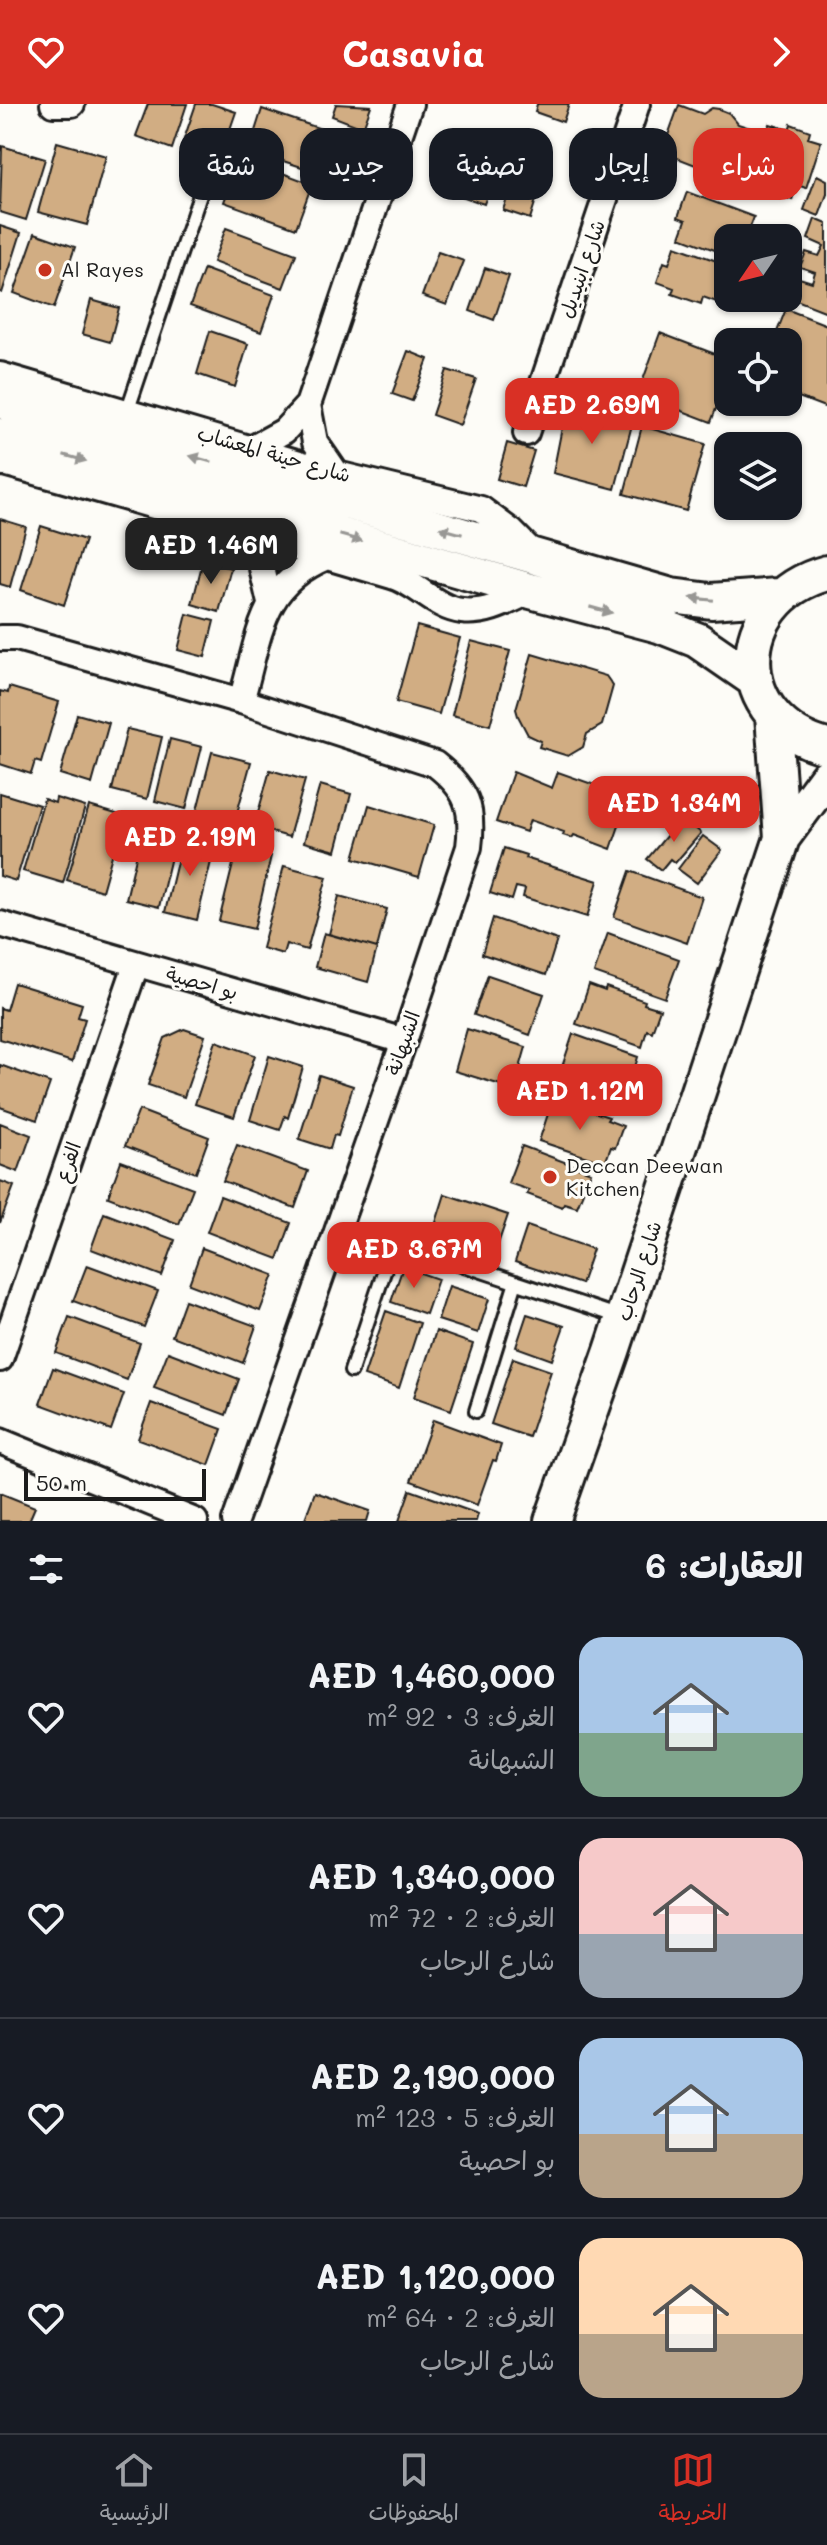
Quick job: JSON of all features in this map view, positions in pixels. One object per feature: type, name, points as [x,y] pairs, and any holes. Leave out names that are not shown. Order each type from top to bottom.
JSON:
[{"type":"street","points":[[53,104],[72,104]]},
{"type":"street","points":[[253,448],[284,431],[308,405],[410,104]]},
{"type":"street","name":"شارع ابنيديل","points":[[526,433],[637,104]]},
{"type":"street","name":"شارع حينة المعشاب","points":[[0,375],[337,474],[481,509],[512,532],[535,556]]},
{"type":"street","name":"شارع حينة المعشاب","points":[[0,401],[671,596],[711,601],[779,596]]},
{"type":"street","points":[[308,405],[315,442],[337,474]]},
{"type":"street","points":[[0,436],[531,591],[659,625],[697,640],[755,680]]},
{"type":"street","points":[[0,462],[401,578],[447,607],[459,611],[485,610],[531,591]]},
{"type":"street","points":[[240,529],[261,564],[270,603]]},
{"type":"street","points":[[241,701],[270,603],[294,574],[327,557]]},
{"type":"street","points":[[827,573],[804,579],[779,596],[762,621],[753,650],[755,680],[773,715],[790,731],[827,747]]},
{"type":"street","name":"الشبهانة","points":[[0,638],[17,638],[241,701],[435,764],[453,779],[467,799],[472,820],[469,847],[235,1521]]},
{"type":"street","name":"شارع الرحاب","points":[[773,715],[782,838]]},
{"type":"street","name":"شارع الرحاب","points":[[552,1521],[623,1318],[782,838],[827,777]]},
{"type":"street","name":"بو احصية","points":[[0,924],[404,1041]]},
{"type":"street","name":"الفرع","points":[[0,1359],[136,965]]},
{"type":"street","points":[[0,1441],[195,1521]]},
{"type":"lane","points":[[127,412],[198,200]]},
{"type":"lane","points":[[351,1371],[389,1257],[399,1248],[413,1248],[623,1318]]},
{"type":"lane","points":[[476,1411],[516,1282]]},
{"type":"building","points":[[148,104],[187,104],[172,149],[136,136]]},
{"type":"building","points":[[196,104],[212,104],[236,112],[230,128],[188,128]]},
{"type":"building","points":[[336,104],[371,106],[363,128],[332,116]]},
{"type":"building","points":[[537,104],[569,104],[563,122],[535,112]]},
{"type":"building","points":[[679,105],[703,114],[712,108],[719,109],[729,113],[738,124],[750,128],[693,128],[693,164],[677,158],[677,128],[671,128]]},
{"type":"building","points":[[262,109],[318,128],[300,128],[300,166],[284,161],[284,128],[256,128]]},
{"type":"building","points":[[804,129],[810,131],[808,138],[821,142],[806,188]]},
{"type":"building","points":[[57,142],[106,156],[87,225],[38,212]]},
{"type":"building","points":[[2,146],[45,159],[26,220],[0,212]]},
{"type":"building","points":[[284,174],[300,180],[300,200],[306,200],[296,228],[224,202],[284,200]]},
{"type":"building","points":[[817,175],[827,180],[827,194],[819,216],[804,210]]},
{"type":"building","points":[[687,192],[693,194],[693,200],[708,200],[754,217],[751,224],[714,224],[714,250],[680,237],[686,220],[678,217]]},
{"type":"building","points":[[506,200],[536,200],[530,219],[503,210]]},
{"type":"building","points":[[815,219],[827,224],[827,312],[802,302],[802,279],[812,282],[815,272],[802,268],[802,262],[806,252],[819,256],[824,246],[808,239]]},
{"type":"building","points":[[0,226],[21,233],[2,293],[0,292]]},
{"type":"building","points":[[226,228],[296,254],[283,288],[213,262]]},
{"type":"building","name":"Al Rayes","points":[[35,233],[75,247],[54,308],[14,293]]},
{"type":"building","points":[[675,246],[714,260],[714,301],[703,297],[701,304],[672,294],[674,288],[657,282],[664,262],[669,264]]},
{"type":"building","points":[[438,252],[464,261],[447,305],[422,296]]},
{"type":"building","points":[[485,268],[509,276],[494,320],[470,311]]},
{"type":"building","points":[[204,269],[274,295],[261,332],[190,306]]},
{"type":"building","points":[[91,300],[119,308],[110,342],[82,334]]},
{"type":"building","points":[[785,312],[794,312],[827,325],[827,408],[802,398],[802,328],[779,328]]},
{"type":"building","points":[[210,331],[248,344],[235,387],[197,374]]},
{"type":"building","points":[[660,333],[714,354],[714,414],[711,422],[638,394]]},
{"type":"building","points":[[408,351],[428,359],[412,401],[392,394]]},
{"type":"building","points":[[447,370],[476,379],[460,425],[432,415]]},
{"type":"building","points":[[567,402],[633,421],[615,489],[553,473]]},
{"type":"building","points":[[642,426],[705,444],[686,511],[624,494]]},
{"type":"building","points":[[507,443],[534,451],[523,487],[497,479]]},
{"type":"building","points":[[0,519],[26,527],[10,587],[0,584]]},
{"type":"building","points":[[41,526],[85,540],[64,605],[21,590]]},
{"type":"building","points":[[203,561],[231,568],[219,612],[192,604]]},
{"type":"building","points":[[187,614],[214,621],[205,657],[178,650]]},
{"type":"building","points":[[417,626],[460,638],[439,714],[396,702]]},
{"type":"building","points":[[471,641],[510,651],[490,725],[452,715]]},
{"type":"building","points":[[532,654],[606,676],[613,686],[602,725],[587,734],[583,747],[568,756],[539,747],[541,741],[528,735],[518,716],[516,709]]},
{"type":"building","points":[[9,687],[59,702],[41,763],[35,761],[31,774],[0,764],[0,691],[8,693]]},
{"type":"building","points":[[77,714],[109,723],[92,784],[60,774]]},
{"type":"building","points":[[127,729],[162,737],[147,799],[112,790]]},
{"type":"building","points":[[170,739],[202,747],[186,809],[155,801]]},
{"type":"building","points":[[212,752],[251,762],[234,824],[196,814]]},
{"type":"building","points":[[270,770],[305,780],[289,837],[254,827]]},
{"type":"building","points":[[513,772],[552,788],[558,772],[629,797],[611,849],[574,835],[572,838],[563,835],[564,832],[530,820],[526,832],[496,822]]},
{"type":"building","points":[[320,785],[351,794],[336,851],[304,842]]},
{"type":"building","points":[[0,793],[39,805],[16,881],[0,876]]},
{"type":"building","points":[[56,798],[85,807],[63,883],[23,871],[44,799],[55,803]]},
{"type":"building","points":[[369,805],[434,825],[419,877],[354,858]]},
{"type":"building","points":[[89,806],[123,816],[102,891],[67,880]]},
{"type":"building","points":[[682,817],[701,833],[675,863],[670,859],[661,870],[647,859]]},
{"type":"building","points":[[143,828],[176,836],[159,907],[126,899]]},
{"type":"building","points":[[703,836],[722,850],[697,883],[678,869]]},
{"type":"building","points":[[183,837],[215,845],[197,920],[165,912]]},
{"type":"building","points":[[237,848],[271,856],[254,929],[219,921]]},
{"type":"building","points":[[504,848],[526,855],[525,858],[598,881],[587,917],[523,897],[525,889],[516,887],[512,900],[490,893]]},
{"type":"building","points":[[284,866],[327,877],[307,950],[286,944],[283,954],[262,948]]},
{"type":"building","points":[[630,871],[702,897],[687,943],[614,917]]},
{"type":"building","points":[[339,896],[387,909],[377,948],[329,934]]},
{"type":"building","points":[[493,918],[557,940],[546,975],[482,954]]},
{"type":"building","points":[[324,933],[377,948],[368,982],[315,967]]},
{"type":"building","points":[[608,933],[679,959],[665,998],[594,973]]},
{"type":"building","points":[[488,975],[544,994],[530,1035],[474,1015]]},
{"type":"building","points":[[14,983],[82,1004],[78,1017],[85,1019],[72,1062],[0,1039],[0,1008],[6,1010]]},
{"type":"building","points":[[589,985],[605,991],[606,987],[660,1009],[652,1032],[647,1030],[642,1047],[576,1024]]},
{"type":"building","points":[[184,1029],[205,1036],[184,1097],[148,1085],[165,1038]]},
{"type":"building","points":[[467,1029],[526,1047],[514,1089],[455,1071]]},
{"type":"building","points":[[573,1034],[638,1057],[633,1074],[638,1075],[630,1098],[614,1093],[613,1096],[560,1073]]},
{"type":"building","points":[[216,1041],[255,1055],[234,1117],[195,1104]]},
{"type":"building","points":[[269,1056],[303,1067],[288,1118],[285,1116],[280,1130],[250,1120]]},
{"type":"building","points":[[0,1065],[50,1083],[37,1120],[0,1107]]},
{"type":"building","points":[[319,1075],[353,1086],[338,1136],[334,1135],[330,1149],[299,1139]]},
{"type":"building","points":[[552,1102],[609,1117],[607,1120],[623,1126],[615,1148],[611,1147],[605,1163],[539,1141]]},
{"type":"building","points":[[139,1110],[209,1137],[196,1173],[125,1146]]},
{"type":"building","points":[[0,1123],[31,1135],[18,1172],[0,1165]]},
{"type":"building","points":[[237,1145],[308,1171],[295,1208],[223,1181]]},
{"type":"building","name":"Deccan Deewan Kitchen","points":[[522,1146],[591,1172],[577,1207],[564,1203],[562,1207],[508,1183]]},
{"type":"building","points":[[121,1161],[193,1188],[179,1224],[108,1197]]},
{"type":"building","points":[[0,1181],[14,1186],[0,1223]]},
{"type":"building","points":[[445,1194],[508,1215],[495,1253],[433,1232]]},
{"type":"building","points":[[220,1196],[291,1223],[278,1259],[207,1232]]},
{"type":"building","points":[[104,1213],[175,1240],[162,1276],[91,1249]]},
{"type":"building","points":[[527,1226],[593,1249],[581,1284],[515,1262]]},
{"type":"building","points":[[202,1248],[274,1275],[260,1311],[189,1284]]},
{"type":"building","points":[[87,1265],[158,1291],[144,1327],[73,1301]]},
{"type":"building","points":[[403,1267],[438,1279],[426,1314],[391,1302]]},
{"type":"building","points":[[449,1286],[489,1299],[478,1333],[438,1320]]},
{"type":"building","points":[[185,1300],[256,1326],[243,1363],[172,1336]]},
{"type":"building","points":[[386,1311],[420,1323],[399,1388],[364,1376]]},
{"type":"building","points":[[527,1314],[564,1326],[552,1360],[516,1347]]},
{"type":"building","points":[[69,1317],[140,1343],[127,1380],[56,1353]]},
{"type":"building","points":[[436,1331],[473,1344],[451,1410],[414,1397]]},
{"type":"building","points":[[168,1352],[239,1379],[226,1415],[154,1388]]},
{"type":"building","points":[[513,1358],[551,1371],[529,1437],[491,1424]]},
{"type":"building","points":[[53,1368],[124,1394],[111,1430],[40,1404]]},
{"type":"building","points":[[151,1403],[222,1429],[209,1465],[138,1439]]},
{"type":"building","points":[[433,1420],[501,1445],[477,1505],[411,1481]]},
{"type":"building","points":[[410,1490],[478,1514],[476,1521],[399,1521]]},
{"type":"building","points":[[315,1492],[370,1511],[367,1521],[304,1521]]},
{"type":"building","points":[[0,1493],[35,1507],[29,1521],[0,1521]]},
{"type":"place","name":"Al Rayes","points":[[45,270]]},
{"type":"place","name":"Deccan Deewan Kitchen","points":[[550,1177]]}]
